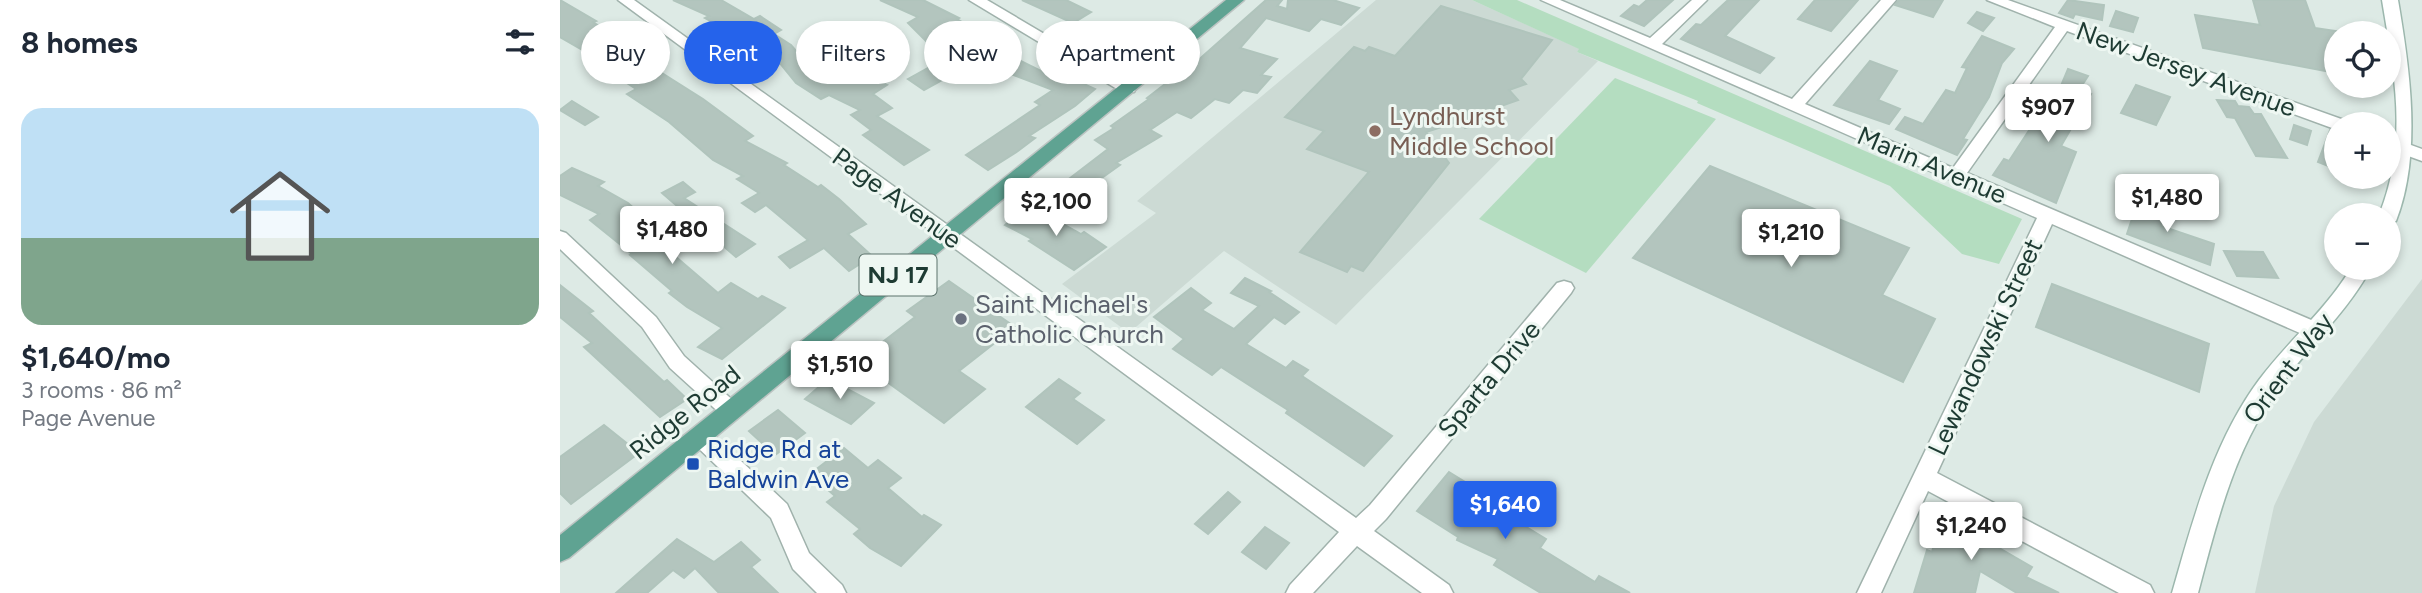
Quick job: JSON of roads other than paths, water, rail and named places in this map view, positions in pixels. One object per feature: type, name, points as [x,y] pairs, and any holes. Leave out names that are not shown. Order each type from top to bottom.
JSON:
[{"type":"main road","name":"Ridge Road","points":[[560,550],[1236,0]]},
{"type":"street","name":"Page Avenue","points":[[625,0],[1441,593]]},
{"type":"street","points":[[976,0],[1128,88]]},
{"type":"street","name":"Marin Avenue","points":[[1548,0],[2316,331]]},
{"type":"street","points":[[1652,45],[1700,0]]},
{"type":"street","points":[[1794,106],[1889,0]]},
{"type":"street","name":"New Jersey Avenue","points":[[1994,0],[2324,119]]},
{"type":"street","points":[[2390,0],[2415,152],[2396,203]]},
{"type":"street","points":[[1956,176],[2064,25]]},
{"type":"street","name":"Lewandowski Street","points":[[1869,593],[2047,215]]},
{"type":"street","points":[[561,241],[649,322],[677,362],[731,411]]},
{"type":"street","name":"Orient Way","points":[[2185,593],[2220,474],[2241,429],[2265,389],[2316,331],[2355,280]]},
{"type":"street","name":"Sparta Drive","points":[[1298,593],[1356,531],[1378,512],[1564,288]]},
{"type":"street","points":[[700,436],[779,511],[801,561],[834,593]]},
{"type":"street","points":[[1925,478],[2142,593]]},
{"type":"place","name":"Lyndhurst Middle School","points":[[1375,131]]},
{"type":"place","name":"Saint Michael's Catholic Church","points":[[961,319]]},
{"type":"place","name":"Ridge Rd at Baldwin Ave","points":[[693,464]]}]
